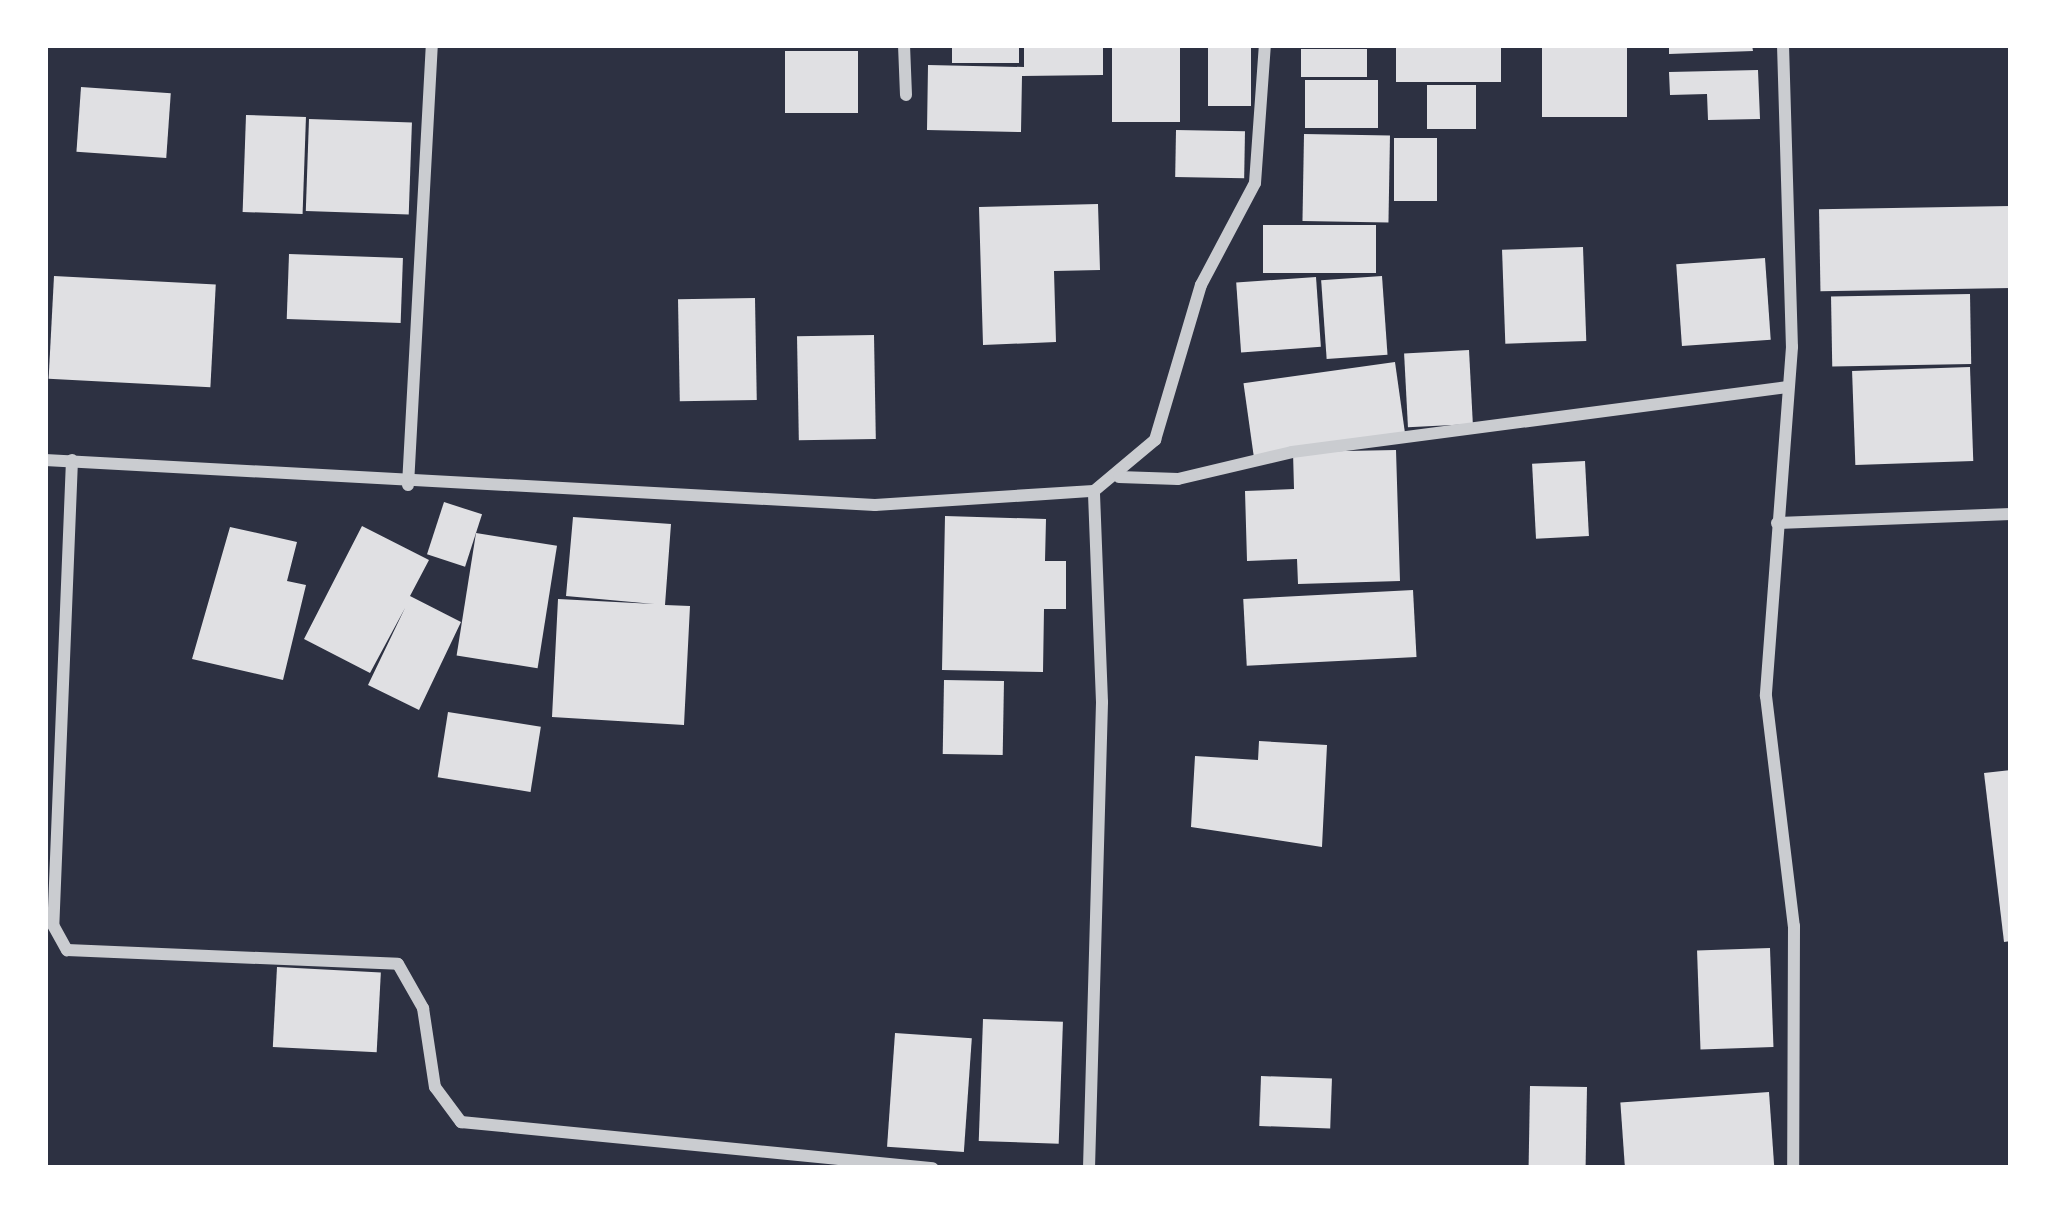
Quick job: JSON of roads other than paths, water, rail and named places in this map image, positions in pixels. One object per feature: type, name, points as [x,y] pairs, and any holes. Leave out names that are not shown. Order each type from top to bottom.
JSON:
[{"type":"street","points":[[408,485],[432,45]]},
{"type":"street","points":[[904,45],[906,95]]},
{"type":"street","points":[[45,460],[408,485],[875,505],[1094,491],[1117,477],[1155,440],[1202,285],[1255,183],[1265,45]]},
{"type":"street","points":[[1783,45],[1788,387],[1766,697],[1794,926],[1793,1168]]},
{"type":"street","points":[[1117,477],[1178,479],[1292,452],[1788,387]]},
{"type":"street","points":[[45,954],[56,940],[72,460]]},
{"type":"street","points":[[1089,1168],[1102,701],[1094,491]]},
{"type":"street","points":[[1777,523],[2011,514]]},
{"type":"street","points":[[56,940],[67,950],[398,964],[423,1008],[435,1087],[461,1122],[933,1168]]}]
